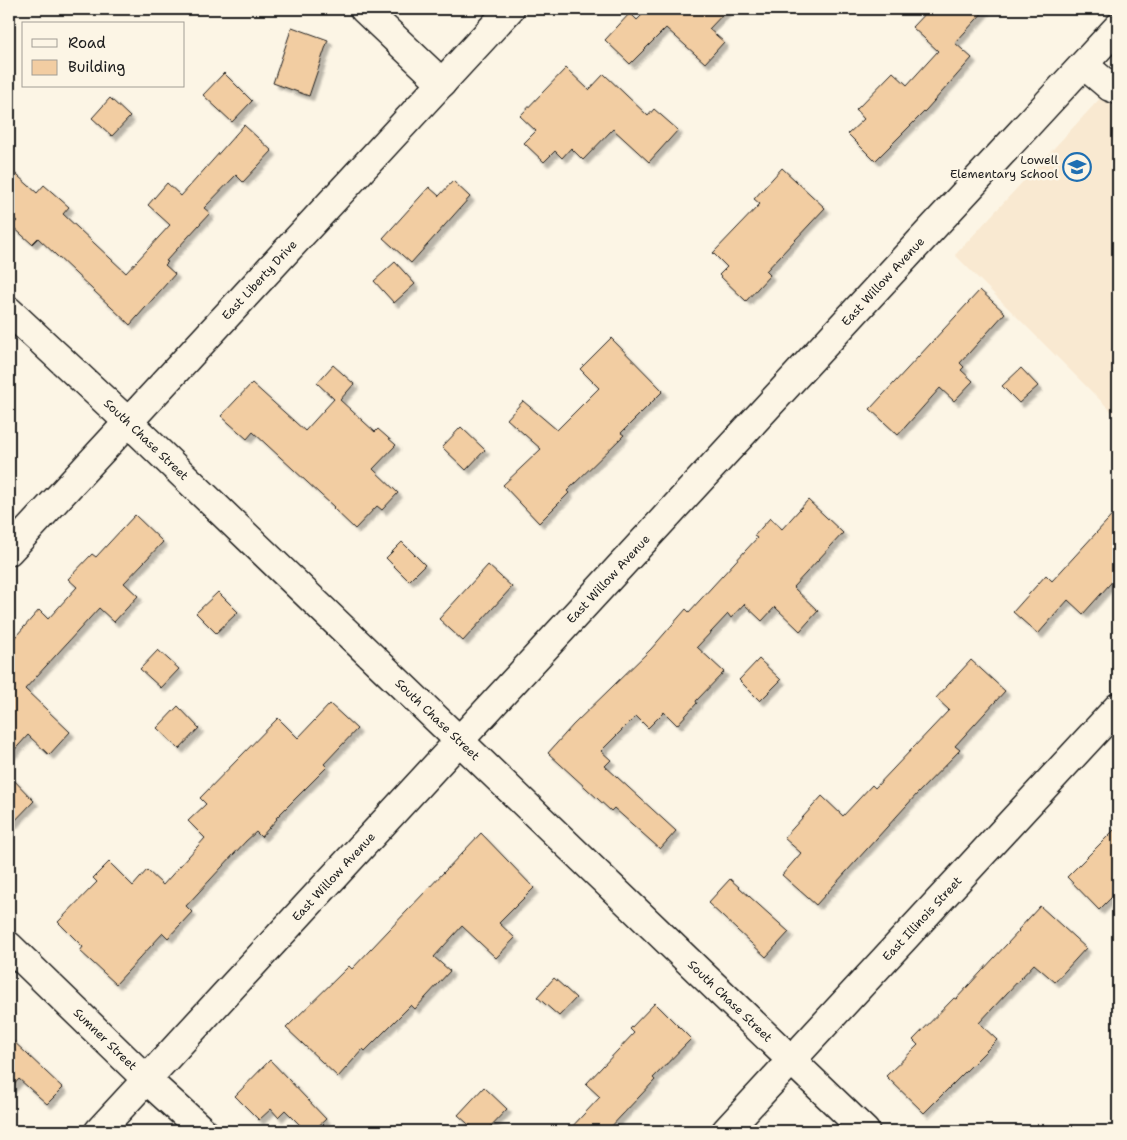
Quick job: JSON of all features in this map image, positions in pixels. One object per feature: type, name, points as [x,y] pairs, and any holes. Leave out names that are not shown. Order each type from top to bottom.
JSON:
[{"type":"street","points":[[364,9],[442,82]]},
{"type":"street","name":"East Liberty Drive","points":[[9,551],[510,9]]},
{"type":"street","name":"East Willow Avenue","points":[[99,1131],[1118,28]]},
{"type":"street","points":[[1084,65],[1110,88],[1118,90]]},
{"type":"street","name":"South Chase Street","points":[[9,311],[128,422],[865,1131]]},
{"type":"street","name":"East Illinois Street","points":[[726,1131],[1118,707]]},
{"type":"street","name":"Sumner Street","points":[[9,946],[146,1080],[203,1131]]},
{"type":"shaded area","name":"Lowell Elementary School","points":[[1118,79],[1118,418],[955,255]]},
{"type":"building","points":[[646,9],[728,9],[709,29],[724,42],[705,63],[666,28],[630,64],[605,40],[630,13],[637,20]]},
{"type":"building","points":[[929,9],[986,9],[955,43],[972,58],[926,110],[875,161],[848,134],[864,119],[856,110],[893,72],[907,85],[938,51],[912,27]]},
{"type":"building","points":[[292,27],[328,40],[309,96],[273,83]]},
{"type":"building","points":[[566,68],[589,90],[604,74],[648,116],[654,109],[678,130],[649,162],[613,129],[583,160],[571,148],[562,158],[555,151],[544,162],[524,143],[536,131],[520,116]]},
{"type":"building","points":[[224,73],[252,101],[232,122],[203,95]]},
{"type":"building","points":[[110,98],[130,117],[112,136],[92,118]]},
{"type":"building","points":[[244,125],[272,151],[243,182],[236,175],[204,208],[210,213],[166,261],[168,262],[165,265],[175,274],[130,325],[38,238],[32,244],[12,226],[17,221],[9,213],[9,168],[37,193],[44,185],[69,207],[63,214],[126,273],[170,225],[148,205],[167,183],[181,196]]},
{"type":"building","points":[[782,168],[825,208],[766,271],[770,275],[746,301],[719,275],[727,267],[713,253],[760,204],[754,199]]},
{"type":"building","points":[[453,181],[470,197],[411,263],[383,238],[429,187],[439,196]]},
{"type":"building","points":[[395,262],[415,284],[394,303],[374,281]]},
{"type":"building","points":[[980,290],[1005,313],[960,363],[964,367],[961,370],[973,381],[954,401],[940,388],[898,435],[870,409]]},
{"type":"building","points":[[611,338],[663,391],[621,433],[624,435],[567,491],[569,493],[539,523],[503,485],[541,449],[507,419],[523,401],[557,430],[599,388],[580,369]]},
{"type":"building","points":[[333,365],[354,384],[340,400],[375,432],[378,429],[396,445],[373,469],[398,493],[382,510],[377,506],[355,529],[253,432],[247,439],[221,416],[252,383],[305,431],[334,399],[317,383]]},
{"type":"building","points":[[1021,368],[1038,386],[1019,403],[1002,386]]},
{"type":"building","points":[[461,427],[485,450],[466,470],[442,447]]},
{"type":"building","points":[[808,500],[843,533],[793,587],[818,611],[800,631],[775,607],[762,621],[744,604],[731,618],[728,614],[697,647],[724,672],[696,701],[697,703],[677,725],[664,712],[648,728],[636,716],[601,751],[611,760],[605,766],[676,831],[660,849],[614,808],[611,811],[548,753],[573,725],[651,649],[686,609],[689,612],[757,538],[754,536],[770,518],[782,529]]},
{"type":"building","points":[[1118,509],[1118,575],[1083,614],[1068,600],[1038,634],[1013,612],[1046,575],[1052,581]]},
{"type":"building","points":[[135,515],[163,542],[124,583],[138,596],[114,622],[99,608],[25,689],[70,732],[49,755],[28,735],[9,756],[9,644],[39,610],[48,619],[77,587],[68,579],[92,554],[96,557]]},
{"type":"building","points":[[402,542],[425,565],[409,581],[386,558]]},
{"type":"building","points":[[488,565],[512,587],[463,641],[439,619]]},
{"type":"building","points":[[218,592],[238,612],[216,633],[196,613]]},
{"type":"building","points":[[158,650],[179,669],[161,688],[140,669]]},
{"type":"building","points":[[759,659],[781,680],[760,701],[739,680]]},
{"type":"building","points":[[971,660],[1005,691],[955,746],[960,750],[917,794],[816,905],[782,875],[801,853],[784,838],[822,796],[843,816],[872,785],[875,788],[949,710],[936,698]]},
{"type":"building","points":[[330,704],[357,729],[324,764],[327,767],[276,818],[261,837],[256,832],[246,841],[186,906],[192,912],[168,938],[163,933],[116,984],[80,951],[83,947],[58,922],[97,882],[93,878],[109,862],[133,886],[147,870],[163,885],[205,838],[188,821],[206,804],[200,798],[278,718],[298,738]]},
{"type":"building","points":[[178,706],[199,728],[179,749],[157,728]]},
{"type":"building","points":[[9,775],[34,801],[9,827]]},
{"type":"building","points":[[1118,826],[1118,891],[1099,910],[1067,877]]},
{"type":"building","points":[[481,833],[534,888],[499,923],[515,938],[496,958],[462,926],[434,957],[450,971],[415,1009],[411,1005],[365,1051],[363,1049],[338,1077],[286,1028],[349,966],[352,969]]},
{"type":"building","points":[[730,879],[789,932],[766,957],[708,903]]},
{"type":"building","points":[[1040,906],[1086,948],[1055,982],[1034,964],[979,1023],[997,1040],[924,1113],[886,1076],[918,1045],[913,1040],[954,998],[956,999]]},
{"type":"building","points":[[554,978],[576,998],[559,1016],[537,997]]},
{"type":"building","points":[[655,1003],[691,1039],[653,1078],[655,1080],[607,1131],[568,1131],[600,1097],[586,1084],[634,1033],[630,1029]]},
{"type":"building","points":[[9,1037],[63,1088],[47,1104],[19,1079],[9,1090]]},
{"type":"building","points":[[270,1060],[326,1119],[313,1131],[306,1131],[285,1110],[278,1117],[271,1109],[259,1120],[235,1096]]},
{"type":"building","points":[[484,1087],[507,1109],[486,1131],[476,1131],[458,1115]]},
{"type":"place","name":"Lowell Elementary School","points":[[1077,167]]}]
